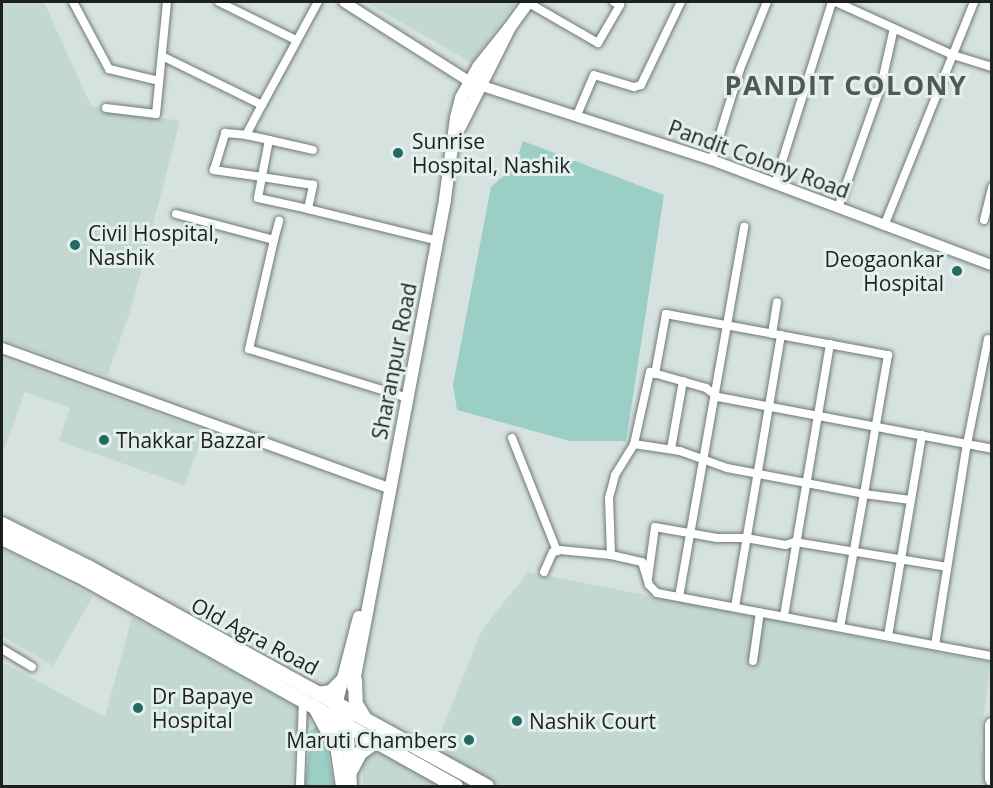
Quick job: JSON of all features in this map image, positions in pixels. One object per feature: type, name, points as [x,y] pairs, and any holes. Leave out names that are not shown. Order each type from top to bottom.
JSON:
[{"type":"main road","name":"Sharanpur Road","points":[[342,715],[408,398],[454,142],[477,80],[528,2]]},
{"type":"main road","name":"Old Agra Road","points":[[2,524],[318,694],[375,742],[441,783],[456,786]]},
{"type":"main road","name":"Old Agra Road","points":[[2,538],[85,579],[310,705],[372,727],[487,786]]},
{"type":"main road","points":[[318,694],[331,692],[349,679],[358,710],[372,727]]},
{"type":"main road","points":[[310,705],[336,746],[347,782]]},
{"type":"main road","points":[[336,746],[342,715]]},
{"type":"main road","points":[[342,715],[347,782]]},
{"type":"main road","points":[[992,725],[992,779]]},
{"type":"main road","points":[[347,782],[364,748],[375,742]]},
{"type":"street","points":[[73,2],[109,69],[159,81]]},
{"type":"street","points":[[106,108],[156,114],[167,2]]},
{"type":"street","points":[[219,2],[296,40]]},
{"type":"street","points":[[246,135],[318,2]]},
{"type":"street","name":"Pandit Colony Road","points":[[344,2],[374,24],[477,80],[712,160],[992,265]]},
{"type":"street","points":[[528,2],[598,44],[620,5],[614,2]]},
{"type":"street","points":[[577,115],[594,75],[634,87],[641,85],[681,2]]},
{"type":"street","points":[[712,160],[740,69],[767,2]]},
{"type":"street","points":[[775,184],[834,2],[953,55],[992,67]]},
{"type":"street","points":[[884,226],[974,2]]},
{"type":"street","points":[[838,208],[881,86],[894,28]]},
{"type":"street","points":[[162,56],[262,105]]},
{"type":"street","points":[[308,209],[313,185],[214,170],[225,132],[313,150]]},
{"type":"street","points":[[269,140],[258,198],[438,241]]},
{"type":"street","points":[[984,220],[992,187]]},
{"type":"street","points":[[176,214],[274,240]]},
{"type":"street","points":[[279,221],[249,349],[408,398]]},
{"type":"street","points":[[679,597],[712,393],[727,325],[744,227]]},
{"type":"street","points":[[735,607],[768,406],[777,334],[777,302]]},
{"type":"street","points":[[655,374],[666,314],[888,355],[840,627]]},
{"type":"street","points":[[935,645],[967,444],[988,339]]},
{"type":"street","points":[[784,616],[830,344]]},
{"type":"street","points":[[2,348],[389,488]]},
{"type":"street","points":[[611,555],[609,498],[615,475],[634,444],[650,372],[683,381],[712,393],[718,398],[992,448]]},
{"type":"street","points":[[671,449],[683,381]]},
{"type":"street","points":[[888,636],[922,435]]},
{"type":"street","points":[[512,438],[556,551]]},
{"type":"street","points":[[634,444],[671,449],[756,474],[910,500]]},
{"type":"street","points":[[647,581],[655,527],[689,531],[717,538],[746,538],[785,545],[795,542],[947,567]]},
{"type":"street","points":[[556,551],[611,555],[642,562],[647,581],[657,593],[992,656]]},
{"type":"street","points":[[544,572],[556,551]]},
{"type":"street","points":[[753,661],[760,612]]},
{"type":"street","points":[[2,650],[32,667]]},
{"type":"street","points":[[300,786],[310,705]]},
{"type":"shaded area","name":"Civil Hospital, Nashik","points":[[2,2],[44,2],[91,106],[180,121],[131,309],[107,376],[2,339]]},
{"type":"shaded area","points":[[366,2],[516,2],[472,63]]},
{"type":"shaded area","name":"Thakkar Bazzar","points":[[2,358],[205,431],[184,485],[59,441],[70,408],[25,392],[2,455]]},
{"type":"shaded area","points":[[2,549],[93,596],[53,666],[2,636]]},
{"type":"shaded area","points":[[528,572],[991,663],[980,740],[987,786],[497,786],[432,755],[482,630]]},
{"type":"shaded area","points":[[132,617],[298,707],[292,786],[2,786],[2,662],[105,717]]},
{"type":"shaded area","points":[[375,751],[437,780],[435,786],[363,786],[363,755]]},
{"type":"green space","points":[[523,141],[664,195],[626,441],[570,441],[457,410],[453,385],[491,187],[514,167]]},
{"type":"green space","points":[[316,727],[324,735],[334,786],[305,786],[311,730]]},
{"type":"place","name":"Sunrise Hospital, Nashik","points":[[398,153]]},
{"type":"place","name":"Civil Hospital, Nashik","points":[[75,245]]},
{"type":"place","name":"Deogaonkar Hospital","points":[[957,271]]},
{"type":"place","name":"Thakkar Bazzar","points":[[104,440]]},
{"type":"place","name":"Dr Bapaye Hospital","points":[[138,708]]},
{"type":"place","name":"Nashik Court","points":[[517,721]]},
{"type":"place","name":"Maruti Chambers","points":[[469,740]]},
{"type":"district","name":"PANDIT COLONY","points":[[846,85]]}]
